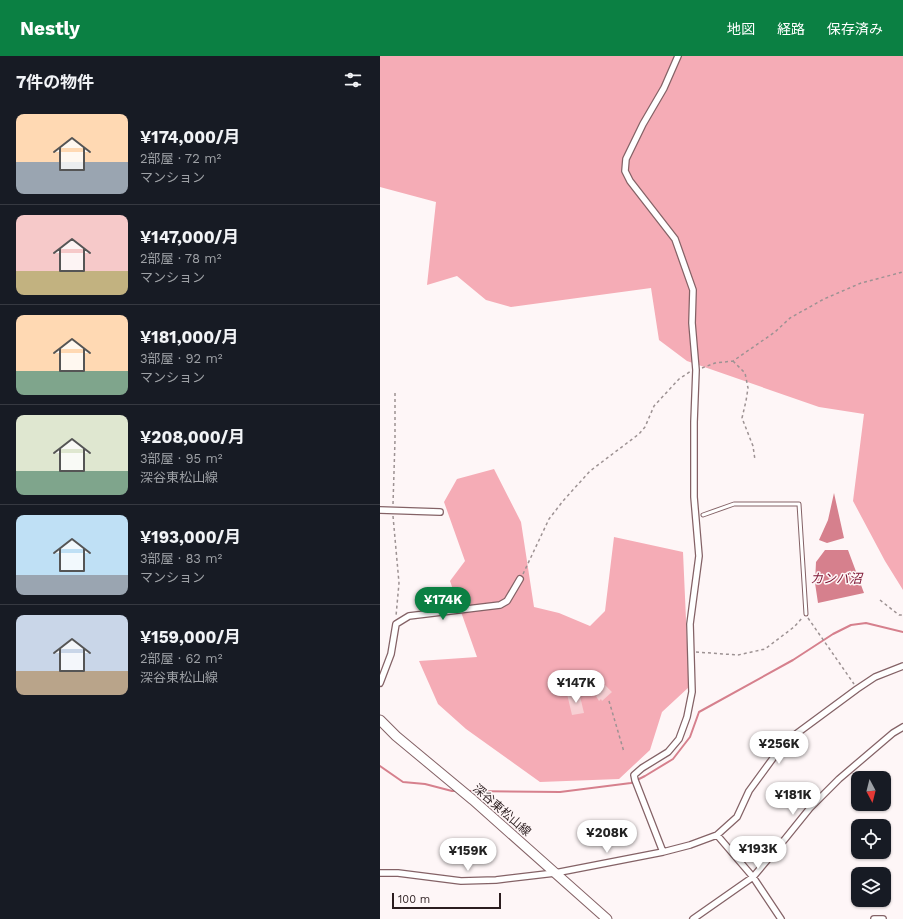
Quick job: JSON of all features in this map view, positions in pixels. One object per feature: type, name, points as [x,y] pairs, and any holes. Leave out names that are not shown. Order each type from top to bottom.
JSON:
[{"type":"main road","name":"深谷東松山線","points":[[380,720],[396,736],[472,800],[607,919]]},
{"type":"street","points":[[663,852],[634,775],[642,768],[668,752],[679,739],[687,717],[692,692],[690,624],[699,556],[694,497],[696,370],[692,323],[693,290],[675,239],[630,180],[625,171],[626,159],[631,146],[664,88],[678,56]]},
{"type":"street","points":[[380,510],[440,512]]},
{"type":"street","points":[[380,683],[391,654],[396,624],[409,616],[500,605],[507,601],[520,579]]},
{"type":"street","points":[[380,873],[475,881],[555,873],[663,852],[690,845],[716,835],[737,817],[749,791],[779,750],[788,741],[857,689],[876,677],[903,666]]},
{"type":"street","points":[[693,919],[753,876],[824,793],[877,746],[903,727]]},
{"type":"street","points":[[716,835],[753,876],[781,919]]},
{"type":"street","points":[[874,919],[883,919]]},
{"type":"lane","points":[[703,515],[734,504],[798,504],[806,614]]},
{"type":"path","points":[[520,579],[549,519],[563,500],[590,471],[640,434],[646,426],[654,406],[679,379],[688,372],[715,363],[733,361],[775,332],[790,318],[824,299],[861,283],[903,272]]},
{"type":"path","points":[[733,361],[745,373],[748,388],[742,418],[753,446],[755,460]]},
{"type":"path","points":[[880,600],[899,615],[903,616]]},
{"type":"path","points":[[692,652],[738,655],[765,648],[794,628],[806,614],[857,689]]},
{"type":"path","points":[[609,701],[624,752]]},
{"type":"shaded area","points":[[380,56],[903,56],[903,590],[885,561],[853,501],[864,414],[819,407],[687,361],[659,340],[651,288],[511,307],[486,300],[457,276],[427,285],[436,202],[380,187]]},
{"type":"shaded area","points":[[494,469],[521,522],[534,607],[559,613],[590,626],[605,611],[614,537],[683,552],[689,687],[662,712],[650,750],[619,779],[540,782],[466,729],[438,704],[419,661],[477,657],[450,581],[465,561],[444,502],[457,479]]},
{"type":"water","points":[[834,493],[844,538],[827,543],[819,540],[828,520]]},
{"type":"water","name":"カンバ沼","points":[[825,550],[848,550],[864,593],[818,603],[815,583],[816,562]]},
{"type":"building","points":[[605,685],[612,692],[602,701],[601,699],[599,701],[596,693]]},
{"type":"building","points":[[579,692],[584,713],[572,715],[567,694]]},
{"type":"waterway","points":[[468,791],[560,792],[631,783],[673,759],[690,737],[699,712],[793,660],[833,634],[851,625],[866,623],[903,632]]},
{"type":"waterway","points":[[380,766],[403,782],[425,784],[452,791],[458,791]]}]
